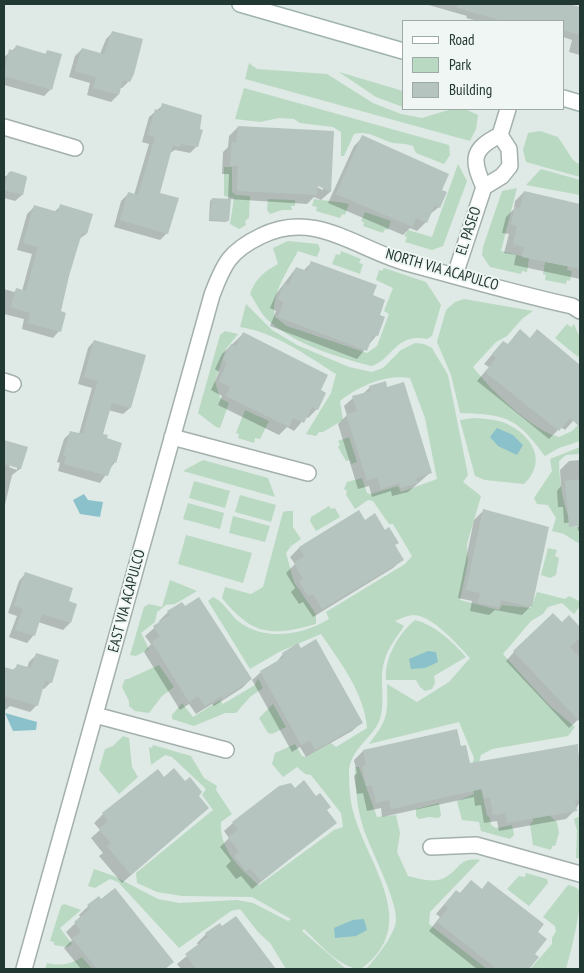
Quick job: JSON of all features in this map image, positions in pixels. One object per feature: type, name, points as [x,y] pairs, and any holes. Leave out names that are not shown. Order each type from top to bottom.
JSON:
[{"type":"street","points":[[240,4],[258,6],[402,51]]},
{"type":"street","points":[[564,98],[580,103]]},
{"type":"street","points":[[500,135],[508,110]]},
{"type":"street","points":[[4,127],[75,148]]},
{"type":"street","name":"EL PASEO","points":[[455,275],[484,187],[502,176],[510,166],[509,150],[500,135],[484,143],[476,156],[476,169],[484,187]]},
{"type":"street","name":"NORTH VIA ACAPULCO","points":[[247,242],[271,231],[300,226],[330,232],[405,262],[572,306],[580,311]]},
{"type":"street","name":"EAST VIA ACAPULCO","points":[[24,969],[172,437],[219,276],[224,263],[247,242]]},
{"type":"street","points":[[172,437],[308,473]]},
{"type":"street","points":[[95,715],[226,750]]},
{"type":"street","points":[[431,847],[476,846],[580,874]]},
{"type":"green space","points":[[249,63],[257,69],[327,74],[373,103],[401,114],[422,118],[449,110],[467,110],[478,115],[476,129],[470,141],[245,79]]},
{"type":"green space","points":[[339,72],[402,91],[402,107],[376,97]]},
{"type":"green space","points":[[244,88],[449,145],[450,155],[444,164],[416,153],[413,146],[393,143],[369,134],[359,133],[354,134],[344,156],[341,156],[341,132],[333,127],[300,123],[294,119],[279,118],[260,122],[235,119]]},
{"type":"green space","points":[[540,131],[558,137],[573,160],[580,165],[580,177],[526,162],[523,150],[528,133]]},
{"type":"green space","points":[[458,164],[467,181],[443,246],[432,250],[405,242],[407,237],[404,236],[408,230],[432,237]]},
{"type":"green space","points":[[224,167],[232,167],[232,192],[236,195],[250,196],[249,218],[245,221],[246,225],[239,229],[230,224],[234,198],[224,196]]},
{"type":"green space","points":[[541,169],[580,180],[580,195],[526,185]]},
{"type":"green space","points":[[517,188],[501,251],[529,258],[527,272],[522,271],[521,274],[490,267],[482,255],[502,191]]},
{"type":"green space","points":[[268,199],[295,200],[295,206],[291,206],[292,210],[282,210],[270,214],[267,210]]},
{"type":"green space","points":[[314,199],[349,204],[345,215],[342,214],[340,218],[316,211],[317,207],[312,206]]},
{"type":"green space","points":[[365,212],[391,221],[388,230],[385,229],[383,233],[363,226],[364,222],[361,221]]},
{"type":"green space","points":[[288,241],[318,244],[320,249],[317,257],[298,251],[277,291],[274,309],[275,317],[287,326],[367,353],[377,346],[389,314],[384,311],[393,288],[376,280],[379,270],[382,271],[384,268],[426,282],[441,305],[432,336],[427,339],[408,339],[385,358],[371,366],[318,349],[282,331],[264,316],[250,294],[261,276],[278,264],[273,248]]},
{"type":"green space","points":[[341,251],[361,259],[359,263],[363,264],[360,274],[332,264],[336,254],[340,255]]},
{"type":"green space","points":[[545,262],[568,266],[567,270],[572,271],[570,281],[567,280],[566,284],[545,280],[546,275],[543,274]]},
{"type":"green space","points":[[464,299],[533,311],[523,318],[507,336],[496,342],[473,367],[512,408],[548,433],[559,437],[572,431],[580,423],[580,441],[559,448],[545,456],[526,433],[510,421],[489,415],[460,413],[451,375],[437,342],[446,310],[455,302]]},
{"type":"green space","points":[[246,304],[272,330],[297,345],[349,367],[372,372],[383,368],[401,350],[415,343],[424,344],[432,348],[448,375],[468,475],[463,482],[481,496],[467,544],[468,562],[460,600],[499,610],[502,605],[531,608],[537,592],[565,599],[569,596],[579,601],[580,606],[574,614],[562,603],[548,607],[543,614],[531,621],[503,654],[549,705],[575,727],[568,736],[492,749],[481,755],[477,771],[487,815],[490,818],[491,825],[496,828],[512,825],[514,835],[510,839],[481,831],[479,822],[462,820],[457,801],[474,794],[471,771],[474,758],[459,722],[369,744],[386,716],[387,684],[417,702],[449,682],[470,658],[445,632],[429,620],[414,615],[395,621],[404,626],[385,657],[382,675],[381,715],[374,730],[353,757],[349,774],[353,811],[378,872],[389,913],[388,933],[379,951],[361,969],[345,965],[337,960],[304,929],[302,931],[346,969],[286,969],[270,943],[258,932],[240,909],[231,911],[179,948],[118,882],[110,879],[95,888],[88,886],[94,869],[114,876],[158,899],[179,903],[237,900],[253,903],[288,921],[291,919],[252,897],[182,896],[157,892],[137,883],[136,873],[213,810],[202,795],[206,789],[172,757],[165,755],[151,765],[149,747],[152,748],[153,745],[191,756],[204,778],[217,786],[216,790],[232,814],[221,822],[223,841],[232,858],[259,885],[334,830],[343,827],[341,813],[311,775],[305,774],[297,767],[283,777],[272,764],[275,753],[295,744],[302,756],[306,757],[331,743],[336,747],[367,728],[361,702],[350,678],[321,634],[279,652],[250,669],[208,601],[213,597],[217,599],[238,621],[260,632],[284,634],[318,625],[329,619],[326,612],[405,564],[412,556],[393,524],[389,524],[373,501],[368,500],[355,509],[346,495],[347,491],[344,489],[347,482],[362,478],[367,493],[370,494],[398,486],[401,492],[437,479],[425,418],[410,378],[391,378],[364,386],[340,401],[343,420],[323,432],[319,432],[316,436],[306,434],[331,393],[336,374],[277,339],[240,327]]},
{"type":"green space","points":[[567,324],[571,327],[574,324],[580,338],[580,354],[578,357],[555,338]]},
{"type":"green space","points":[[225,331],[238,334],[226,349],[215,381],[220,398],[229,403],[220,428],[198,413],[220,335]]},
{"type":"green space","points":[[245,410],[269,421],[260,439],[255,438],[254,443],[238,438],[239,434],[236,433]]},
{"type":"green space","points":[[474,418],[505,423],[523,434],[534,449],[536,458],[531,475],[524,484],[485,480],[475,476],[460,420]]},
{"type":"green space","points":[[349,437],[357,462],[351,464],[350,460],[346,461],[338,447],[340,445],[338,441]]},
{"type":"green space","points":[[580,447],[580,454],[566,455],[559,461],[562,495],[572,527],[580,527],[580,542],[578,543],[564,534],[552,531],[556,518],[548,505],[537,504],[534,498],[552,471],[550,459]]},
{"type":"green space","points":[[203,460],[268,478],[275,497],[183,471]]},
{"type":"green space","points":[[194,481],[230,491],[225,508],[189,498]]},
{"type":"green space","points":[[240,495],[276,505],[271,522],[235,512]]},
{"type":"green space","points":[[188,503],[224,513],[220,529],[183,519]]},
{"type":"green space","points":[[329,506],[331,509],[335,508],[340,517],[316,531],[310,521],[311,517]]},
{"type":"green space","points":[[293,511],[293,527],[301,539],[291,546],[286,553],[294,582],[316,614],[316,624],[287,631],[263,630],[243,620],[222,598],[225,587],[251,594],[263,587],[283,512]]},
{"type":"green space","points":[[233,516],[270,526],[265,542],[229,533]]},
{"type":"green space","points":[[186,535],[252,553],[243,583],[178,564]]},
{"type":"green space","points":[[548,548],[557,550],[555,556],[559,558],[556,575],[550,578],[541,575]]},
{"type":"green space","points":[[170,580],[197,591],[175,604],[166,605],[157,612],[155,622],[141,633],[149,649],[136,656],[130,655],[144,607],[149,604],[162,607]]},
{"type":"green space","points":[[415,620],[443,634],[466,657],[434,676],[435,683],[432,689],[425,691],[416,680],[386,680],[387,664],[393,647],[403,632]]},
{"type":"green space","points":[[159,665],[174,687],[162,696],[149,713],[135,711],[129,706],[129,701],[122,687],[125,679]]},
{"type":"green space","points":[[258,678],[263,688],[250,697],[236,713],[225,713],[194,726],[172,719],[172,715],[182,703],[193,717],[220,700],[223,704],[255,685]]},
{"type":"green space","points":[[273,704],[286,727],[272,734],[268,733],[259,718]]},
{"type":"green space","points":[[123,736],[129,738],[132,767],[138,777],[119,794],[99,770],[105,749],[113,746]]},
{"type":"green space","points":[[355,767],[359,767],[377,817],[396,815],[400,833],[397,852],[408,876],[437,880],[451,874],[460,864],[468,860],[480,860],[430,912],[429,924],[487,969],[366,969],[388,940],[396,921],[393,901],[361,819],[355,782]]},
{"type":"green space","points":[[439,803],[441,815],[439,818],[419,819],[416,816],[416,809]]},
{"type":"green space","points":[[548,805],[550,816],[557,822],[559,833],[555,846],[552,846],[551,850],[533,845],[530,824],[533,821],[532,807]]},
{"type":"green space","points":[[580,816],[580,858],[576,858],[577,831],[574,819]]},
{"type":"green space","points":[[526,873],[547,879],[548,883],[529,906],[507,889],[519,876],[525,877]]},
{"type":"green space","points":[[568,885],[579,890],[580,905],[566,969],[530,969],[552,944],[552,938],[556,931],[555,926],[543,917]]},
{"type":"green space","points":[[64,904],[81,910],[60,928],[72,944],[68,947],[54,945],[54,942],[50,941],[61,906]]},
{"type":"green space","points":[[82,957],[92,969],[45,969],[47,963],[65,964]]},
{"type":"water","points":[[497,428],[513,435],[523,445],[517,455],[498,446],[490,437]]},
{"type":"water","points":[[84,494],[88,500],[103,502],[100,517],[80,514],[73,500]]},
{"type":"water","points":[[428,651],[436,652],[438,662],[425,668],[411,669],[409,659]]},
{"type":"water","points":[[5,713],[37,722],[36,730],[13,731]]},
{"type":"water","points":[[364,919],[367,930],[356,936],[335,938],[334,928],[353,920]]},
{"type":"building","points":[[458,4],[569,4],[580,7],[580,35],[564,30],[564,20],[499,20],[457,8]]},
{"type":"building","points":[[112,31],[143,39],[134,74],[130,82],[123,80],[119,95],[93,88],[96,77],[75,71],[82,48],[104,54]]},
{"type":"building","points":[[16,45],[46,54],[47,50],[62,54],[52,90],[4,76],[9,49],[14,51]]},
{"type":"building","points":[[162,103],[202,115],[200,129],[203,130],[198,147],[181,144],[180,147],[173,145],[160,193],[179,198],[168,234],[120,220],[128,192],[138,195],[155,137],[148,135],[155,109],[160,111]]},
{"type":"building","points":[[238,126],[334,131],[331,192],[318,186],[317,195],[237,191],[238,166],[230,166],[232,142],[236,142]]},
{"type":"building","points":[[362,135],[449,174],[442,190],[447,192],[440,208],[435,205],[427,223],[416,218],[413,227],[336,194]]},
{"type":"building","points":[[11,171],[27,178],[23,195],[4,190],[8,173]]},
{"type":"building","points":[[524,191],[580,204],[580,269],[522,257],[524,247],[513,244],[517,226],[511,224],[515,207],[520,208]]},
{"type":"building","points":[[212,198],[231,199],[229,221],[210,220]]},
{"type":"building","points":[[60,204],[93,214],[87,234],[82,233],[69,276],[61,311],[66,313],[61,332],[28,323],[30,313],[11,307],[16,288],[26,291],[38,247],[23,243],[34,205],[58,212]]},
{"type":"building","points":[[311,261],[377,285],[373,295],[385,300],[380,315],[385,317],[378,336],[373,335],[367,351],[278,317],[284,302],[278,299],[284,283],[289,285],[296,267],[307,271]]},
{"type":"building","points":[[520,329],[530,338],[537,329],[580,365],[580,427],[570,418],[559,431],[485,372],[496,358],[492,354],[503,341],[508,344]]},
{"type":"building","points":[[243,332],[328,375],[321,390],[326,393],[318,410],[312,407],[304,423],[293,418],[289,427],[226,396],[230,387],[219,381],[227,363],[223,360],[231,344],[236,346]]},
{"type":"building","points":[[94,340],[146,355],[131,408],[112,403],[103,434],[108,435],[107,438],[122,443],[116,463],[113,462],[108,476],[64,464],[66,456],[63,456],[70,431],[83,434],[98,381],[84,377]]},
{"type":"building","points":[[386,381],[387,387],[404,382],[432,473],[416,478],[418,483],[401,488],[399,483],[381,489],[377,477],[367,481],[346,414],[357,411],[352,396],[371,391],[369,386]]},
{"type":"building","points":[[4,440],[28,447],[21,469],[4,464]]},
{"type":"building","points":[[580,479],[580,526],[569,527],[565,481]]},
{"type":"building","points":[[483,509],[549,527],[532,607],[501,600],[499,607],[478,603],[480,593],[466,590]]},
{"type":"building","points":[[359,510],[365,520],[375,513],[385,530],[389,527],[399,543],[395,545],[404,560],[322,609],[313,594],[308,596],[299,582],[303,579],[294,563],[304,556],[299,547]]},
{"type":"building","points":[[25,572],[73,588],[69,601],[77,604],[71,623],[42,614],[35,636],[15,630],[23,609],[14,606]]},
{"type":"building","points":[[199,597],[252,679],[223,698],[221,696],[205,706],[198,696],[189,702],[152,642],[160,636],[153,626],[170,615],[167,611],[182,602],[185,606]]},
{"type":"building","points":[[553,613],[562,622],[569,615],[580,627],[580,638],[570,647],[580,658],[580,722],[513,651]]},
{"type":"building","points":[[316,639],[363,723],[315,750],[310,740],[301,745],[260,671],[284,657],[282,653],[298,643],[301,648]]},
{"type":"building","points":[[36,653],[59,660],[52,683],[45,681],[38,706],[4,696],[4,667],[15,670],[17,664],[31,668]]},
{"type":"building","points":[[457,729],[461,746],[466,745],[470,763],[578,744],[580,799],[575,800],[577,811],[507,823],[505,813],[493,815],[490,797],[484,798],[482,789],[391,809],[389,800],[376,803],[372,785],[366,786],[362,766],[366,765],[363,750]]},
{"type":"building","points":[[174,768],[185,781],[190,777],[202,792],[199,796],[209,808],[131,875],[107,846],[111,843],[99,829],[108,821],[102,813],[158,769],[164,777]]},
{"type":"building","points":[[304,780],[316,796],[320,793],[331,807],[327,810],[337,823],[261,881],[250,868],[246,871],[234,856],[239,852],[228,837],[238,830],[232,822],[279,786],[291,783],[295,788]]},
{"type":"building","points":[[471,880],[482,889],[488,881],[544,924],[538,932],[547,939],[535,954],[539,957],[529,969],[497,969],[437,922],[448,908],[444,905],[456,890],[460,893]]},
{"type":"building","points":[[115,888],[174,962],[165,969],[97,969],[72,938],[81,932],[74,922],[90,909],[87,905],[99,896],[101,899]]},
{"type":"building","points":[[236,916],[276,969],[196,969],[185,954],[208,937],[205,933],[220,923],[222,926]]}]
